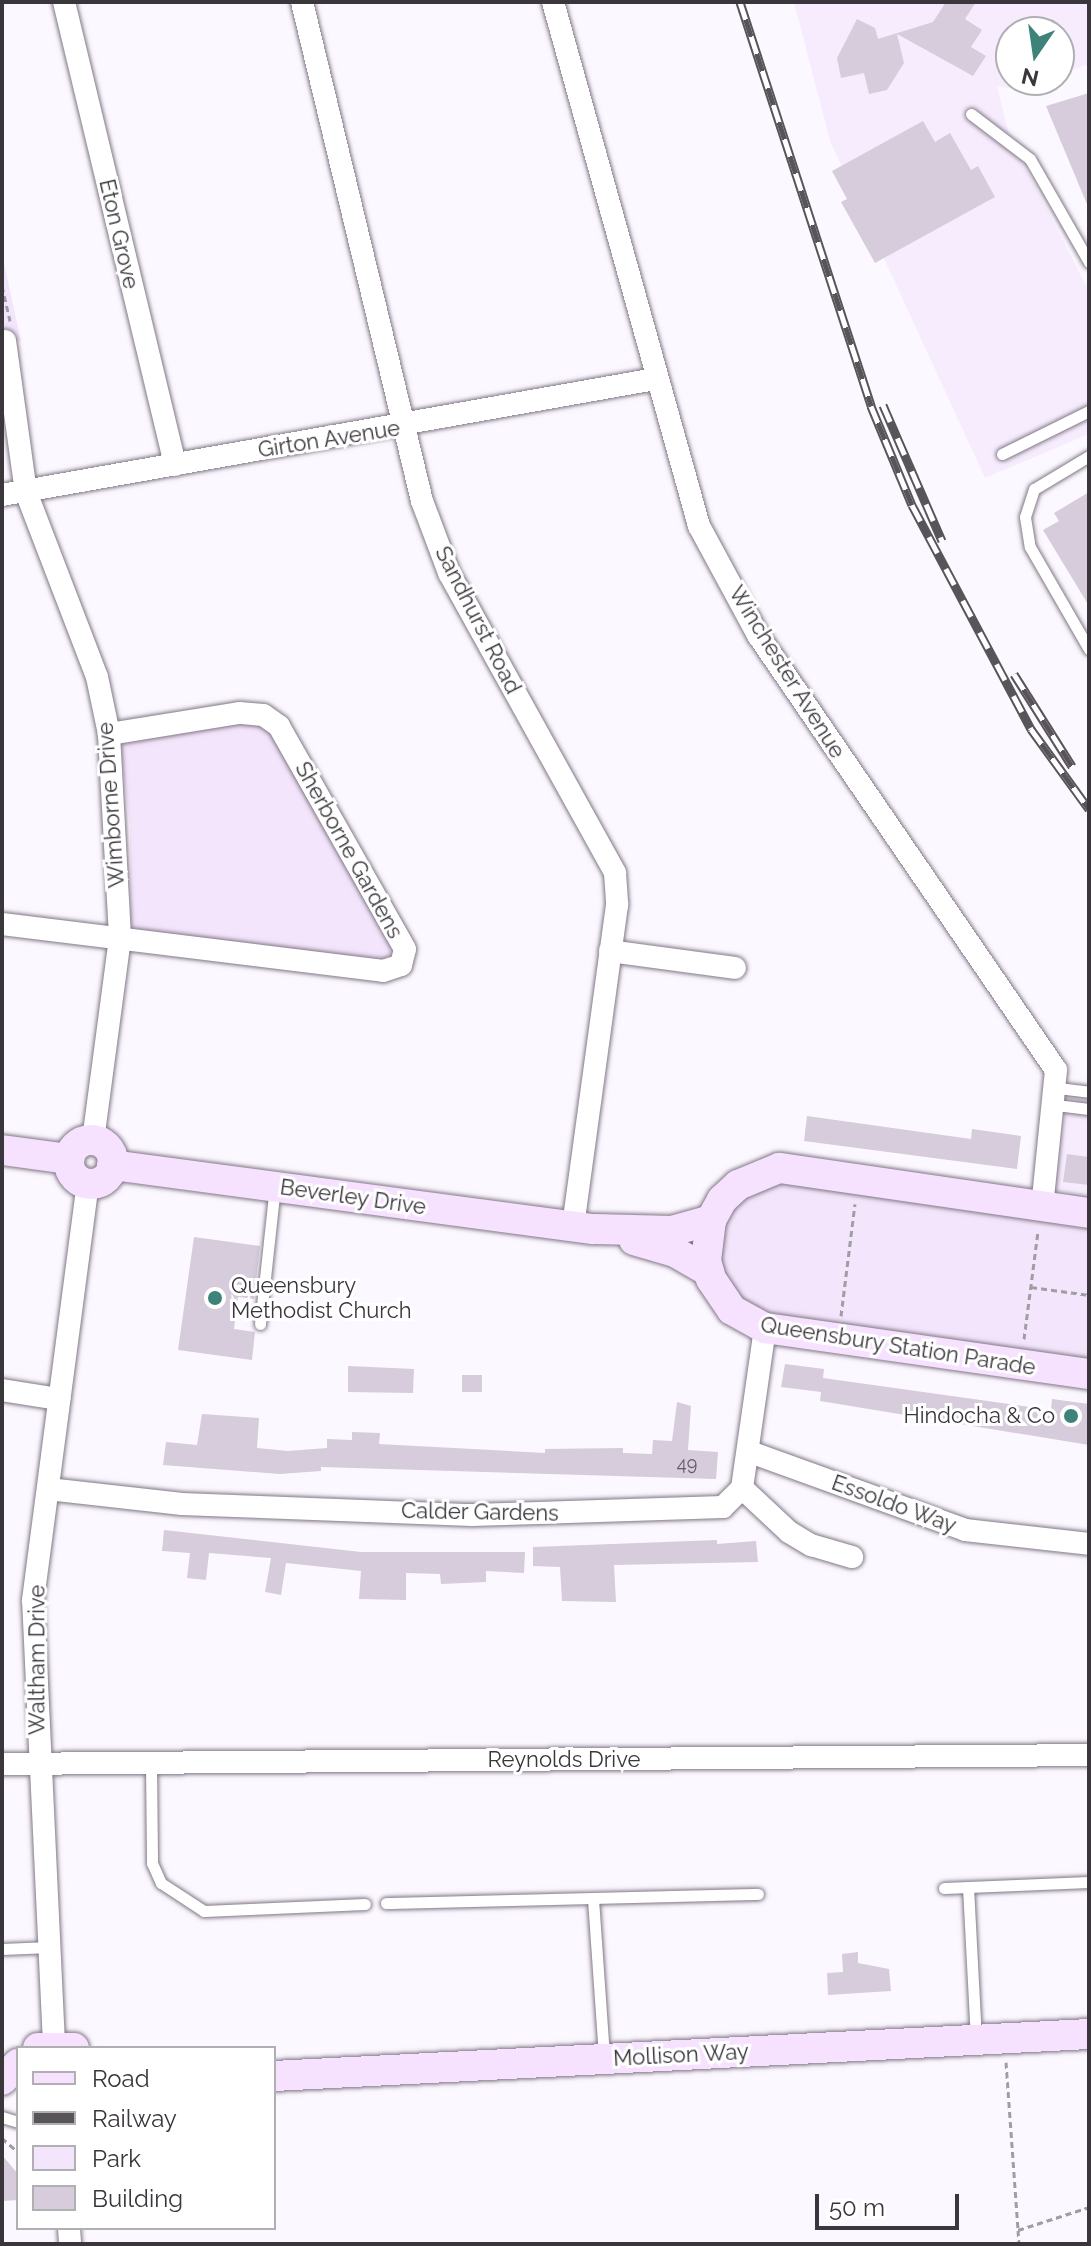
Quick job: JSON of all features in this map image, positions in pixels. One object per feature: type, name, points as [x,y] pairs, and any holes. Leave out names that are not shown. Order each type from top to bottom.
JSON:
[{"type":"street","name":"Eton Grove","points":[[64,2],[175,465]]},
{"type":"street","name":"Sandhurst Road","points":[[302,2],[403,427],[449,573],[615,873],[617,905],[583,1228]]},
{"type":"street","name":"Winchester Avenue","points":[[553,2],[655,379],[699,526],[758,635],[1056,1070],[1057,1096],[1042,1207]]},
{"type":"street","name":"Wimborne Drive","points":[[5,341],[26,492],[97,677],[109,734],[120,938],[93,1140]]},
{"type":"street","name":"Girton Avenue","points":[[2,495],[403,427],[655,379]]},
{"type":"street","name":"Sherborne Gardens","points":[[109,734],[239,713],[263,715],[279,726],[405,949],[401,965],[383,971],[120,938]]},
{"type":"street","points":[[2,924],[120,938]]},
{"type":"street","points":[[610,951],[735,968]]},
{"type":"street","points":[[93,1140],[108,1149],[112,1165],[104,1179],[88,1183],[73,1175],[69,1159],[77,1145],[93,1140]]},
{"type":"street","points":[[2,1150],[69,1159]]},
{"type":"street","name":"Beverley Drive","points":[[112,1165],[583,1228],[672,1231],[711,1220]]},
{"type":"street","points":[[709,1272],[711,1220],[722,1200],[757,1174],[801,1169],[1089,1213]]},
{"type":"street","name":"Waltham Drive","points":[[55,2046],[33,1600],[88,1183]]},
{"type":"street","name":"Beverley Drive","points":[[583,1228],[675,1252],[709,1272]]},
{"type":"street","name":"Queensbury Station Parade","points":[[709,1272],[732,1310],[765,1328],[1089,1374]]},
{"type":"street","points":[[765,1328],[750,1452],[742,1488],[789,1532],[811,1545],[852,1557]]},
{"type":"street","points":[[2,1390],[59,1399]]},
{"type":"street","name":"Essoldo Way","points":[[750,1452],[965,1530],[1089,1544]]},
{"type":"street","name":"Calder Gardens","points":[[48,1489],[182,1504],[472,1515],[692,1511],[723,1507],[742,1488]]},
{"type":"street","name":"Reynolds Drive","points":[[2,1764],[1089,1755]]},
{"type":"street","name":"Mollison Way","points":[[276,2076],[1089,2034]]},
{"type":"lane","points":[[971,114],[1030,159],[1089,262]]},
{"type":"lane","points":[[1002,454],[1089,411]]},
{"type":"lane","points":[[1089,456],[1034,489],[1025,517],[1030,547],[1089,649]]},
{"type":"lane","points":[[1057,1096],[1089,1092]]},
{"type":"lane","points":[[1057,1096],[1089,1109]]},
{"type":"lane","points":[[260,1324],[275,1186]]},
{"type":"lane","points":[[151,1763],[152,1863],[161,1883],[204,1911],[365,1904]]},
{"type":"lane","points":[[944,1888],[1089,1882]]},
{"type":"lane","points":[[968,1887],[990,2040]]},
{"type":"lane","points":[[386,1903],[758,1894]]},
{"type":"lane","points":[[593,1899],[604,2058]]},
{"type":"lane","points":[[2,1949],[50,1947]]},
{"type":"path","points":[[2,286],[11,325],[5,341]]},
{"type":"path","points":[[838,1339],[859,1178]]},
{"type":"path","points":[[1020,1366],[1042,1207]]},
{"type":"path","points":[[1031,1287],[1089,1295]]},
{"type":"path","points":[[990,2040],[1019,2244]]},
{"type":"path","points":[[1018,2230],[1089,2207]]},
{"type":"shaded area","points":[[794,2],[1089,2],[1089,64],[1075,69],[1075,16],[995,16],[995,96],[1000,96],[1010,138],[1089,291],[1089,434],[985,478],[830,141]]},
{"type":"shaded area","points":[[1069,1087],[1089,1090],[1089,1195],[1054,1191]]},
{"type":"green space","points":[[2,254],[21,341],[2,344]]},
{"type":"green space","points":[[256,720],[269,730],[390,941],[390,953],[381,963],[142,934],[131,925],[130,827],[121,748],[128,738]]},
{"type":"green space","points":[[776,1182],[1089,1217],[1089,1366],[751,1314],[723,1282],[718,1240],[738,1202]]},
{"type":"building","points":[[946,2],[976,2],[965,19],[982,30],[971,47],[986,56],[973,76],[897,34],[904,63],[887,90],[869,94],[864,73],[841,78],[837,58],[857,19],[875,28],[878,39],[933,22]]},
{"type":"building","points":[[1089,93],[1089,209],[1046,106]]},
{"type":"building","points":[[923,121],[935,142],[950,133],[971,170],[978,166],[995,197],[875,263],[841,202],[847,199],[832,171]]},
{"type":"building","points":[[1089,492],[1089,606],[1043,530],[1059,521],[1054,513]]},
{"type":"building","points":[[807,1116],[971,1139],[972,1129],[1021,1136],[1017,1169],[804,1141]]},
{"type":"building","points":[[1067,1154],[1089,1157],[1089,1185],[1063,1182]]},
{"type":"building","name":"Queensbury Methodist Church","points":[[194,1237],[260,1246],[254,1299],[238,1297],[234,1329],[255,1332],[252,1360],[178,1350]]},
{"type":"building","points":[[785,1364],[824,1369],[823,1378],[1051,1410],[1052,1399],[1089,1404],[1089,1445],[820,1401],[821,1392],[781,1387]]},
{"type":"building","points":[[348,1366],[414,1369],[413,1393],[348,1392]]},
{"type":"building","points":[[462,1375],[482,1375],[482,1392],[462,1392]]},
{"type":"building","points":[[677,1402],[691,1406],[688,1450],[718,1452],[716,1479],[321,1467],[321,1471],[280,1474],[163,1465],[166,1442],[197,1445],[202,1414],[259,1418],[257,1448],[288,1451],[327,1448],[327,1439],[352,1440],[352,1432],[380,1433],[379,1444],[545,1453],[545,1449],[623,1448],[623,1453],[652,1454],[653,1440],[672,1441]]},
{"type":"building","points":[[164,1530],[361,1552],[525,1552],[524,1573],[486,1571],[486,1582],[441,1584],[440,1574],[406,1573],[406,1600],[359,1599],[361,1571],[286,1563],[281,1595],[265,1592],[271,1558],[209,1553],[206,1580],[187,1578],[190,1553],[162,1551]]},
{"type":"building","points":[[717,1540],[717,1544],[756,1541],[758,1562],[614,1565],[616,1602],[562,1601],[560,1567],[533,1566],[533,1547]]},
{"type":"building","points":[[858,1952],[858,1963],[889,1969],[891,1991],[828,1995],[827,1973],[843,1972],[842,1954]]},
{"type":"building","points":[[2,2155],[16,2172],[16,2200],[2,2201]]},
{"type":"railway","points":[[740,2],[871,406],[912,505],[1031,729],[1089,809]]},
{"type":"railway","points":[[883,405],[942,541]]},
{"type":"railway","points":[[1014,674],[1072,766]]},
{"type":"place","name":"Queensbury Methodist Church","points":[[215,1298]]},
{"type":"place","name":"Hindocha & Co","points":[[1071,1416]]}]
